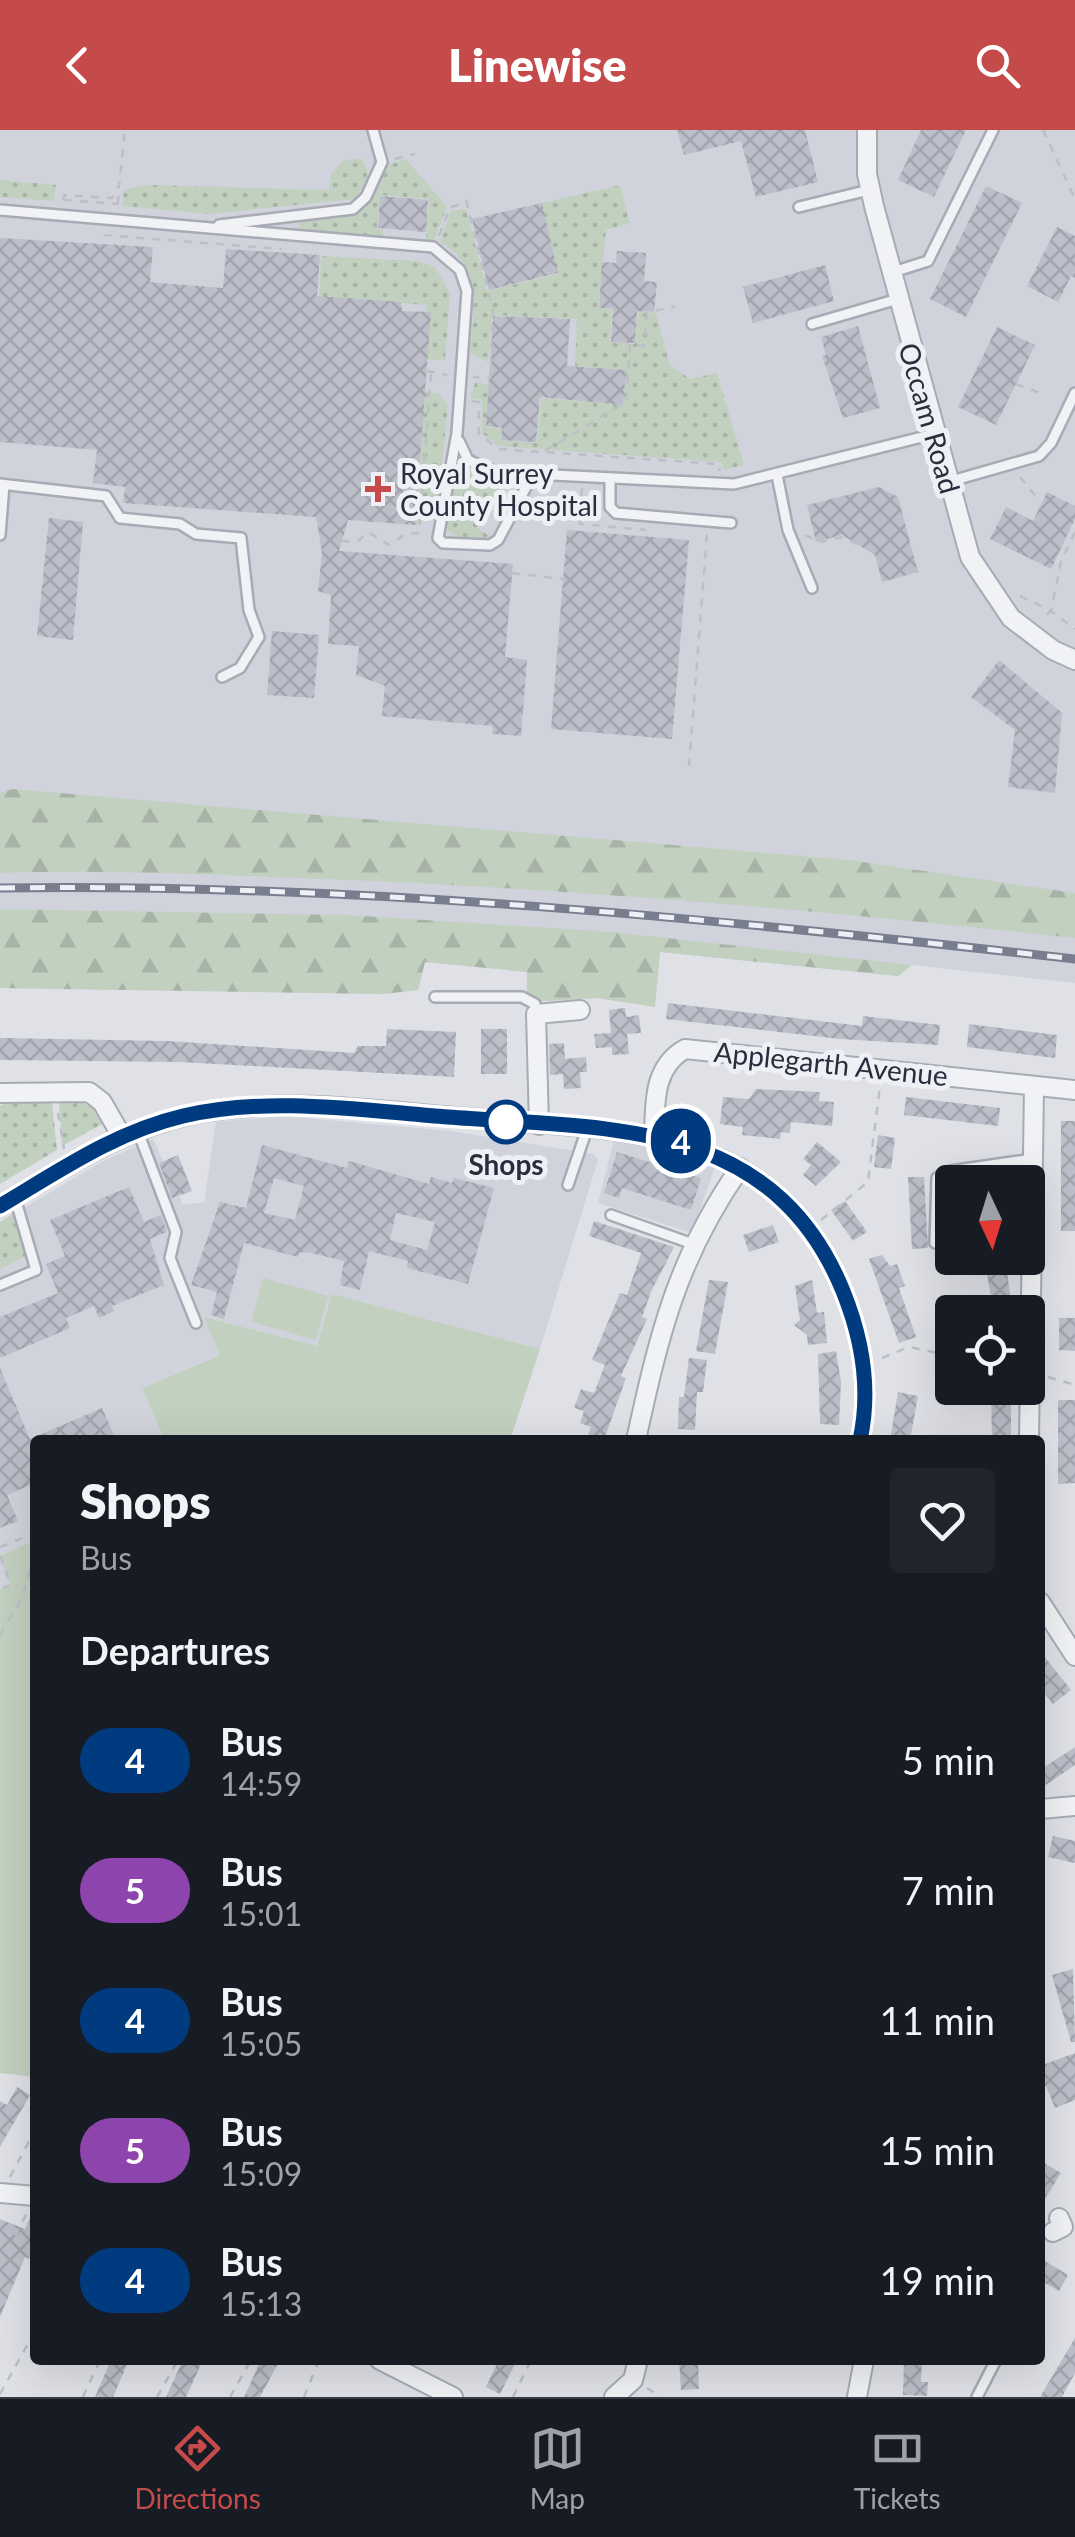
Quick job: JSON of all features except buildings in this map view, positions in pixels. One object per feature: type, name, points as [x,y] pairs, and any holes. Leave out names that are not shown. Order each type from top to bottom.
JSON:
[{"type":"street","name":"Occam Road","points":[[867,130],[870,190],[970,556],[992,596],[1026,632],[1075,660]]},
{"type":"street","points":[[540,1124],[536,1014],[580,1010]]},
{"type":"street","name":"Applegarth Avenue","points":[[654,1136],[655,1098],[662,1069],[685,1049],[1075,1090]]},
{"type":"street","points":[[1031,1295],[1034,1086]]},
{"type":"street","points":[[0,1093],[89,1092],[129,1132]]},
{"type":"street","points":[[8,1202],[129,1132],[205,1112],[270,1104],[540,1124],[681,1141],[740,1168],[767,1187],[810,1229],[833,1267],[853,1315],[864,1366],[860,1435]]},
{"type":"street","points":[[637,1435],[669,1300],[703,1221],[740,1168]]},
{"type":"street","points":[[1030,1405],[1030,1435]]},
{"type":"street","points":[[1045,1612],[1075,1656]]},
{"type":"street","points":[[1045,1809],[1075,1806]]},
{"type":"street","points":[[4,2193],[30,2196]]},
{"type":"street","points":[[390,2365],[453,2397]]},
{"type":"street","points":[[614,2397],[632,2380],[636,2365]]},
{"type":"street","points":[[857,2397],[863,2365]]},
{"type":"lane","points":[[202,228],[353,209],[366,197],[382,162],[372,130]]},
{"type":"lane","points":[[890,272],[928,262],[993,130]]},
{"type":"lane","points":[[799,206],[870,190]]},
{"type":"lane","points":[[0,210],[415,244],[445,253],[460,270],[466,291],[457,433],[446,509],[437,529],[442,543],[490,545],[498,540],[533,474]]},
{"type":"lane","points":[[812,324],[898,299]]},
{"type":"lane","points":[[948,482],[1039,456],[1051,443],[1075,393]]},
{"type":"lane","points":[[457,433],[460,450],[482,468],[734,484],[934,434]]},
{"type":"lane","points":[[777,475],[788,530],[812,588]]},
{"type":"lane","points":[[610,478],[610,507],[616,514],[731,523]]},
{"type":"lane","points":[[0,535],[2,484],[106,496],[120,518],[180,524],[196,534],[241,538],[249,610],[260,637],[240,668],[222,677]]},
{"type":"lane","points":[[435,997],[522,997],[535,1004],[536,1014]]},
{"type":"lane","points":[[568,1184],[587,1129]]},
{"type":"lane","points":[[129,1132],[176,1232],[170,1258],[196,1324]]},
{"type":"lane","points":[[988,1165],[1033,1158]]},
{"type":"lane","points":[[0,1285],[36,1270],[8,1202]]},
{"type":"lane","points":[[612,1215],[693,1244]]},
{"type":"lane","points":[[977,2397],[993,2365]]},
{"type":"path","points":[[119,185],[112,198],[64,194],[63,200],[118,204],[125,130]]},
{"type":"path","points":[[1043,130],[1075,199]]},
{"type":"path","points":[[437,242],[450,207],[466,202],[493,311],[490,378],[469,377],[468,401],[479,402],[479,434],[499,449],[718,464],[721,475]]},
{"type":"path","points":[[109,243],[104,236],[286,249]]},
{"type":"path","points":[[544,452],[626,402],[630,345],[644,346],[647,313],[676,306]]},
{"type":"path","points":[[482,312],[493,311]]},
{"type":"path","points":[[342,540],[357,542],[368,532],[389,545],[406,534],[419,533],[431,374]]},
{"type":"path","points":[[1016,384],[1040,394]]},
{"type":"path","points":[[583,455],[580,524],[661,530]]},
{"type":"path","points":[[1018,474],[1038,499]]},
{"type":"path","points":[[800,527],[816,541],[843,537],[858,545],[855,551]]},
{"type":"path","points":[[690,766],[707,531]]},
{"type":"path","points":[[1034,625],[1052,611],[1060,562],[1075,532]]},
{"type":"path","points":[[512,573],[564,579]]},
{"type":"path","points":[[1006,590],[1052,611],[1075,629]]},
{"type":"path","points":[[810,1229],[868,1182],[882,1070]]},
{"type":"path","points":[[55,1092],[66,1166]]},
{"type":"path","points":[[864,1366],[909,1347],[935,1352]]},
{"type":"path","points":[[1045,1377],[1075,1385]]},
{"type":"path","points":[[0,1547],[30,1535]]},
{"type":"path","points":[[0,1556],[12,1585],[0,1589]]},
{"type":"path","points":[[0,1635],[22,1598],[30,1570]]},
{"type":"path","points":[[4,2193],[30,2139]]},
{"type":"path","points":[[0,2264],[30,2206]]},
{"type":"path","points":[[0,2394],[30,2339]]},
{"type":"path","points":[[82,2397],[98,2365]]},
{"type":"path","points":[[158,2397],[175,2365]]},
{"type":"path","points":[[230,2397],[248,2365]]},
{"type":"path","points":[[304,2397],[317,2365]]},
{"type":"path","points":[[513,2397],[529,2365]]},
{"type":"shaded area","points":[[0,130],[1075,130],[1075,983],[912,965],[898,976],[660,952],[655,1007],[597,998],[527,1002],[527,972],[425,962],[418,990],[383,994],[0,988]]},
{"type":"shaded area","points":[[283,1116],[451,1131],[594,1154],[598,1160],[540,1349],[332,1294],[317,1346],[205,1317],[221,1354],[142,1388],[162,1435],[30,1435],[30,1542],[1,1556],[11,1585],[0,1590],[0,1222],[103,1161],[153,1139],[183,1205],[204,1202],[216,1122]]},
{"type":"shaded area","points":[[614,1140],[677,1145],[717,1161],[692,1233],[598,1203]]},
{"type":"green space","points":[[360,158],[367,168],[366,179],[354,199],[209,214],[122,206],[124,190],[147,185],[329,190],[331,174],[342,161]]},
{"type":"green space","points":[[406,159],[447,207],[434,241],[426,240],[429,199],[380,195],[377,229],[383,230],[383,237],[299,231],[300,220],[343,217],[365,206],[374,196],[381,167]]},
{"type":"green space","points":[[0,180],[56,185],[54,201],[0,197]]},
{"type":"green space","points":[[620,185],[630,223],[606,230],[598,308],[612,310],[610,342],[635,344],[638,311],[656,313],[670,365],[690,379],[717,373],[744,465],[724,470],[721,462],[499,446],[482,433],[482,400],[470,398],[475,383],[489,384],[486,427],[501,429],[501,440],[537,443],[541,398],[623,405],[626,370],[575,366],[577,319],[492,315],[488,362],[470,353],[470,277],[454,252],[440,242],[451,211],[466,209],[487,291],[558,274],[542,203]]},
{"type":"green space","points":[[321,256],[418,261],[435,267],[450,293],[445,360],[424,359],[427,305],[319,298]]},
{"type":"green space","points":[[421,392],[438,393],[448,404],[435,516],[411,526]]},
{"type":"green space","points":[[465,467],[480,475],[506,479],[477,528],[491,537],[467,539],[447,529],[457,472]]},
{"type":"green space","points":[[13,789],[849,860],[1075,893],[1075,938],[795,910],[514,889],[163,873],[0,873],[0,793]]},
{"type":"green space","points":[[0,909],[346,915],[612,932],[912,965],[898,976],[660,952],[655,1007],[597,998],[527,1002],[527,972],[425,962],[418,990],[383,994],[0,988]]},
{"type":"green space","points":[[59,1101],[86,1104],[106,1122],[62,1146]]},
{"type":"green space","points":[[6,1102],[52,1102],[57,1150],[0,1184],[0,1106]]},
{"type":"green space","points":[[12,1214],[28,1255],[0,1269],[0,1222]]},
{"type":"green space","points":[[263,1278],[328,1296],[316,1340],[251,1322]]},
{"type":"green space","points":[[332,1294],[540,1349],[512,1435],[162,1435],[142,1388],[220,1355],[204,1317],[317,1346]]},
{"type":"green space","points":[[30,1542],[30,2076],[0,2073],[0,1590],[11,1585],[0,1556]]},
{"type":"railway","points":[[0,888],[270,891],[404,898],[807,930],[1075,959]]},
{"type":"bus line","name":"4","points":[[0,1206],[121,1135],[205,1112],[270,1104],[618,1131],[681,1141],[740,1168],[767,1187],[810,1229],[833,1267],[853,1315],[864,1366],[861,1435]]},
{"type":"place","name":"Royal Surrey County Hospital","points":[[378,489]]},
{"type":"place","name":"Shops","points":[[506,1122]]}]
